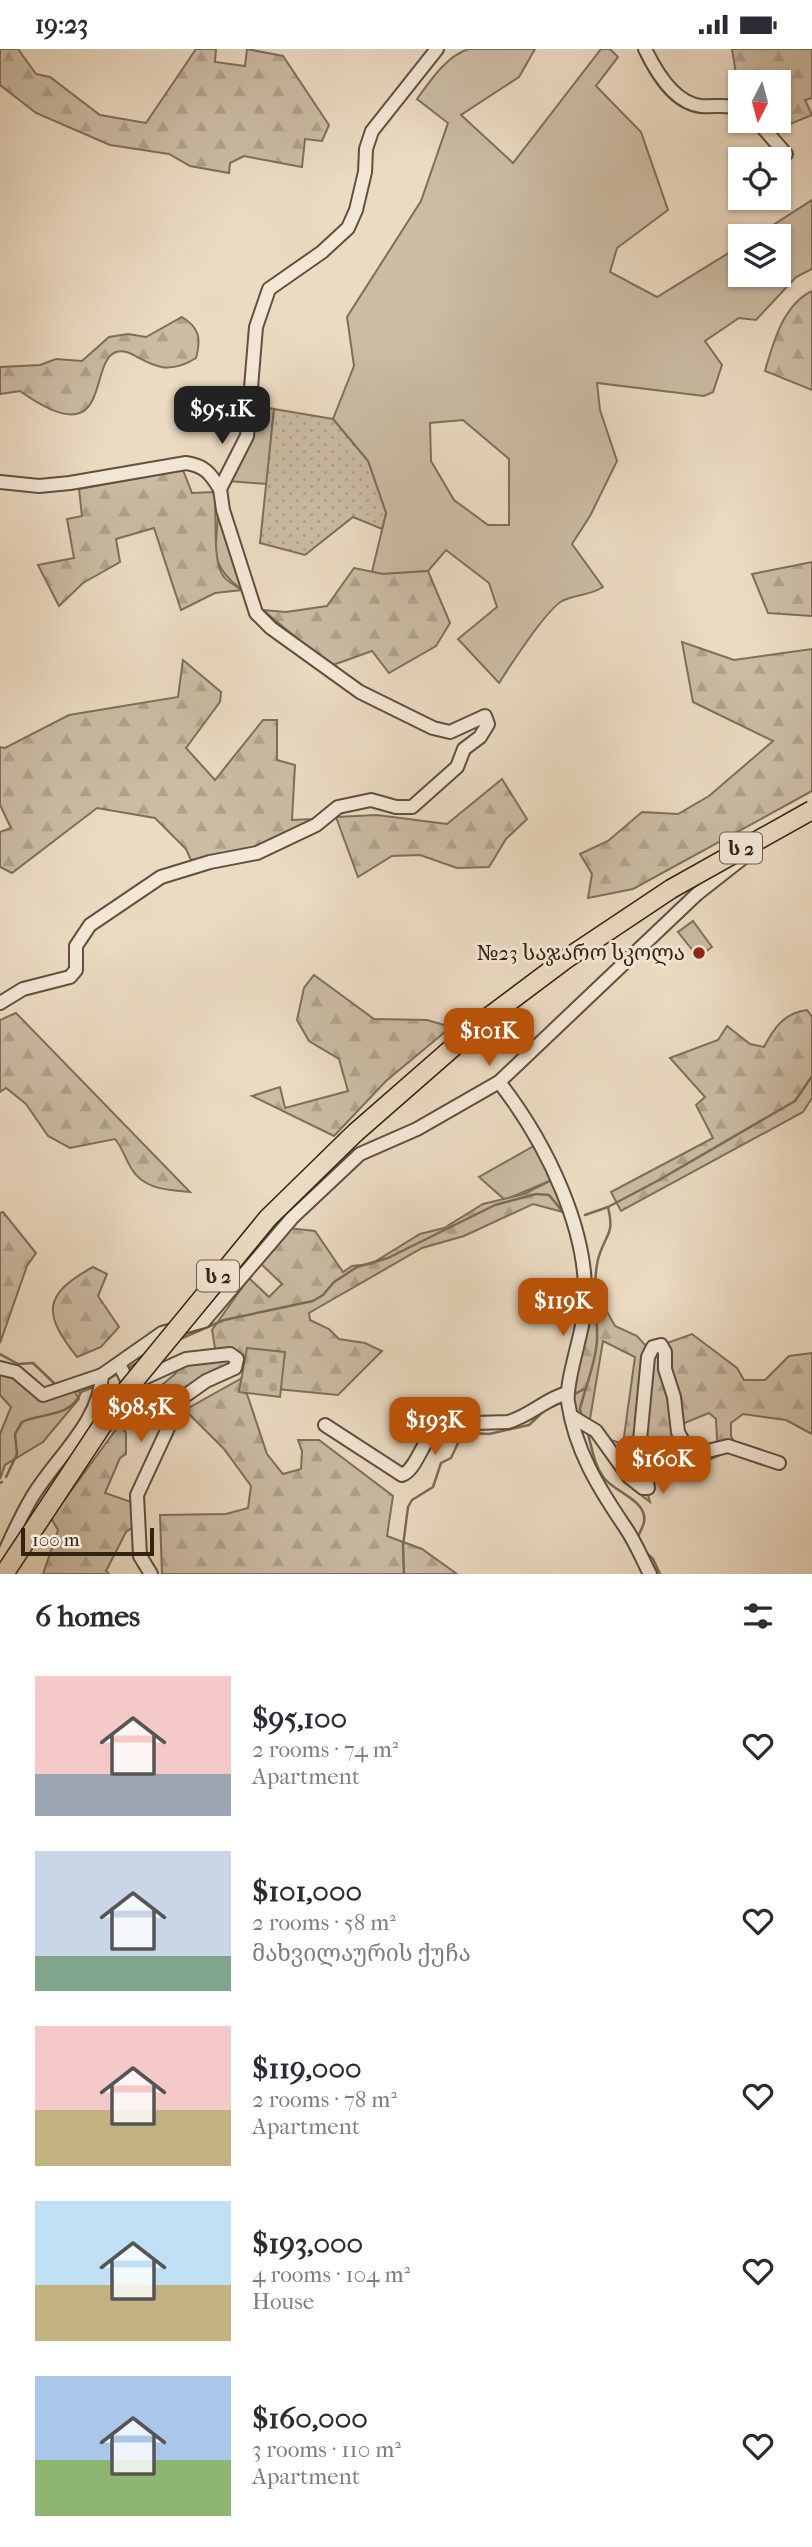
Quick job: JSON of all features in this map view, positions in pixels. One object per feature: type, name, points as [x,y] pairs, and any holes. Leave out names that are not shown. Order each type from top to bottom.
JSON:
[{"type":"highway","name":"ს 2","points":[[4,1574],[121,1397],[268,1218],[355,1133],[482,1022],[566,959],[671,889],[812,810]]},
{"type":"street","points":[[220,489],[247,436],[256,327],[269,289],[322,252],[348,228],[356,210],[365,172],[366,149],[372,131],[437,49]]},
{"type":"street","points":[[645,49],[652,64],[683,101],[702,106],[728,105]]},
{"type":"street","points":[[768,133],[780,147]]},
{"type":"street","points":[[0,482],[40,486],[186,463],[200,465],[209,471],[220,489],[223,510],[256,613],[271,628],[360,692],[433,728],[450,732],[485,716],[488,724],[480,737],[464,749],[457,767],[412,807],[396,807],[371,800],[338,807],[316,825],[257,853],[209,862],[161,877],[90,925],[76,946],[76,970],[71,977],[23,989],[0,1003]]},
{"type":"street","points":[[0,1368],[16,1372],[44,1395],[122,1370],[162,1333],[204,1321],[292,1218],[360,1154],[417,1129],[499,1081],[697,894],[759,846],[792,812],[812,801]]},
{"type":"street","points":[[499,1081],[519,1108],[558,1182],[576,1233],[585,1310],[567,1393],[571,1416],[582,1454],[597,1487],[627,1528],[645,1570]]},
{"type":"street","points":[[571,1416],[596,1431],[629,1477],[643,1488],[648,1488],[641,1457],[640,1428],[648,1357],[653,1346],[661,1345],[666,1352],[665,1369],[674,1397],[678,1432],[686,1447],[700,1453],[728,1446],[779,1463]]},
{"type":"street","points":[[122,1370],[134,1383],[186,1359],[230,1353],[237,1359],[235,1368],[206,1381],[182,1398],[136,1495],[140,1556],[151,1574]]},
{"type":"street","points":[[0,1562],[31,1498],[88,1419],[100,1392],[102,1375]]},
{"type":"street","points":[[325,1425],[395,1473],[402,1475],[410,1471],[428,1436],[442,1424],[508,1422],[519,1419],[541,1403],[567,1393]]},
{"type":"green space","points":[[0,49],[18,49],[36,74],[50,77],[100,115],[146,123],[196,49],[216,49],[215,62],[245,66],[247,49],[283,56],[329,125],[322,141],[305,139],[302,167],[244,156],[230,163],[229,173],[190,166],[169,154],[110,145],[36,113],[0,85]]},
{"type":"green space","points":[[469,49],[535,49],[519,77],[461,115],[513,163],[601,49],[610,49],[618,57],[596,86],[641,132],[668,210],[617,248],[610,272],[657,297],[728,253],[728,287],[787,287],[756,320],[739,318],[705,341],[722,365],[713,392],[704,396],[597,383],[600,410],[617,461],[590,516],[572,544],[603,587],[562,601],[555,607],[528,639],[499,683],[458,639],[497,607],[489,583],[446,550],[428,571],[383,574],[372,572],[386,513],[368,461],[333,419],[354,366],[347,317],[421,201],[448,123],[417,99],[453,57]],"holes":[[[463,420],[509,459],[509,525],[488,525],[454,500],[431,461],[430,423]]]},
{"type":"green space","points":[[732,49],[812,49],[812,98],[805,100],[812,115],[791,124],[791,70],[735,70]]},
{"type":"green space","points":[[812,200],[812,269],[791,282],[791,224],[775,224]]},
{"type":"green space","points":[[812,291],[812,390],[765,371],[786,315],[802,297]]},
{"type":"green space","points":[[182,317],[192,325],[198,335],[196,358],[169,367],[148,363],[123,351],[116,352],[107,359],[92,400],[84,411],[71,415],[50,409],[20,391],[0,394],[0,367],[40,365],[56,359],[82,361],[109,337],[128,334],[146,337]]},
{"type":"green space","points":[[256,405],[274,409],[267,484],[227,481],[248,445]]},
{"type":"green space","points":[[274,409],[333,419],[368,461],[386,513],[382,529],[353,517],[305,555],[260,543]]},
{"type":"green space","points":[[183,470],[192,493],[214,492],[216,549],[220,570],[226,579],[242,590],[215,593],[181,610],[154,528],[116,539],[120,562],[83,583],[59,606],[38,565],[74,558],[67,519],[82,516],[79,489]]},
{"type":"green space","points":[[218,510],[242,590],[223,572],[216,555]]},
{"type":"green space","points":[[812,562],[812,616],[768,613],[752,574]]},
{"type":"green space","points":[[354,568],[383,574],[428,571],[450,623],[436,646],[389,673],[372,651],[330,666],[263,610],[286,612],[327,606]]},
{"type":"green space","points":[[682,642],[734,660],[812,649],[812,791],[633,889],[588,898],[592,874],[580,854],[608,841],[642,812],[678,814],[709,796],[773,741],[693,702]]},
{"type":"green space","points":[[183,660],[221,692],[220,702],[186,748],[215,780],[263,720],[277,720],[277,760],[295,765],[292,820],[315,819],[260,846],[191,860],[186,849],[155,818],[97,808],[12,873],[0,867],[0,832],[11,828],[0,805],[0,747],[5,748],[69,715],[178,697]]},
{"type":"green space","points":[[502,779],[527,819],[506,839],[489,867],[457,868],[420,855],[392,856],[358,877],[336,817],[377,815],[447,824]]},
{"type":"green space","points":[[693,921],[712,947],[698,957],[678,932]]},
{"type":"green space","points":[[314,975],[374,1019],[427,1020],[451,1027],[386,1081],[334,1136],[252,1096],[280,1087],[285,1108],[348,1091],[339,1059],[309,1041],[297,1020],[304,988]]},
{"type":"green space","points":[[807,1010],[812,1017],[812,1098],[803,1112],[621,1211],[611,1192],[713,1138],[696,1105],[705,1097],[670,1058],[718,1040],[727,1026],[750,1044],[764,1047],[781,1022],[792,1014]]},
{"type":"green space","points":[[16,1013],[190,1192],[173,1191],[143,1181],[131,1168],[115,1139],[70,1148],[48,1136],[26,1104],[6,1088],[0,1092],[0,1020]]},
{"type":"green space","points":[[539,1143],[556,1178],[505,1200],[479,1177]]},
{"type":"green space","points":[[556,1178],[567,1202],[563,1212],[533,1204],[464,1236],[422,1248],[309,1313],[310,1320],[329,1329],[339,1339],[365,1343],[382,1351],[338,1395],[277,1389],[277,1362],[236,1363],[201,1385],[168,1418],[162,1385],[175,1374],[188,1354],[216,1354],[212,1330],[249,1278],[269,1297],[282,1284],[260,1263],[288,1228],[315,1231],[343,1272],[352,1266],[371,1264],[420,1234],[444,1228],[483,1204],[524,1194]]},
{"type":"green space","points":[[3,1212],[36,1253],[27,1266],[0,1343],[0,1213]]},
{"type":"green space","points":[[93,1267],[107,1274],[98,1296],[119,1327],[101,1347],[77,1357],[58,1329],[53,1306],[64,1287]]},
{"type":"green space","points":[[586,1274],[603,1293],[606,1310],[615,1326],[637,1336],[656,1357],[667,1343],[692,1334],[737,1368],[744,1380],[765,1380],[789,1356],[812,1353],[812,1434],[786,1420],[743,1414],[731,1423],[731,1436],[737,1448],[711,1459],[717,1440],[716,1419],[709,1413],[677,1426],[685,1449],[639,1460],[650,1502],[633,1489],[602,1437],[623,1444],[635,1357],[603,1341],[589,1425],[571,1414],[568,1389]]},
{"type":"green space","points":[[247,1348],[285,1352],[280,1397],[239,1392]]},
{"type":"green space","points":[[11,1372],[39,1394],[71,1385],[79,1399],[43,1442],[5,1465],[0,1479],[0,1434],[11,1407],[0,1395],[0,1374]]},
{"type":"green space","points":[[242,1378],[239,1391],[247,1394],[267,1454],[283,1474],[301,1469],[302,1451],[298,1440],[319,1440],[393,1496],[387,1536],[422,1549],[457,1574],[162,1574],[160,1515],[226,1514],[248,1508],[251,1486],[224,1449],[185,1410]]},
{"type":"green space","points":[[120,1424],[126,1433],[126,1454],[120,1458],[105,1493],[140,1505],[140,1522],[126,1532],[106,1571],[109,1574],[43,1574],[58,1530],[51,1518]]},
{"type":"waterway","points":[[585,1215],[608,1207],[659,1180],[795,1101],[812,1076]]},
{"type":"waterway","points":[[180,1339],[224,1320],[313,1301],[323,1295],[334,1282],[357,1267],[388,1258],[495,1205],[536,1194],[549,1195],[563,1212]]},
{"type":"waterway","points":[[582,1419],[580,1409],[596,1349],[596,1273],[610,1227],[608,1207]]},
{"type":"waterway","points":[[0,1354],[18,1364],[33,1363],[57,1386]]},
{"type":"waterway","points":[[125,1370],[140,1361]]},
{"type":"waterway","points":[[107,1380],[119,1373]]},
{"type":"waterway","points":[[73,1390],[81,1392],[93,1387]]},
{"type":"waterway","points":[[571,1396],[584,1389]]},
{"type":"waterway","points":[[6,1477],[17,1454],[15,1434],[22,1422],[63,1411],[77,1400],[81,1392]]},
{"type":"waterway","points":[[404,1574],[403,1546],[408,1507],[412,1500],[433,1487],[441,1463],[451,1458],[459,1441],[471,1433],[489,1434],[529,1425],[546,1409],[563,1402]]},
{"type":"waterway","points":[[587,1431],[601,1474],[641,1508],[644,1522],[638,1538]]},
{"type":"waterway","points":[[642,1549],[653,1559],[660,1574]]},
{"type":"place","name":"№23 საჯარო სკოლა","points":[[699,953]]}]
